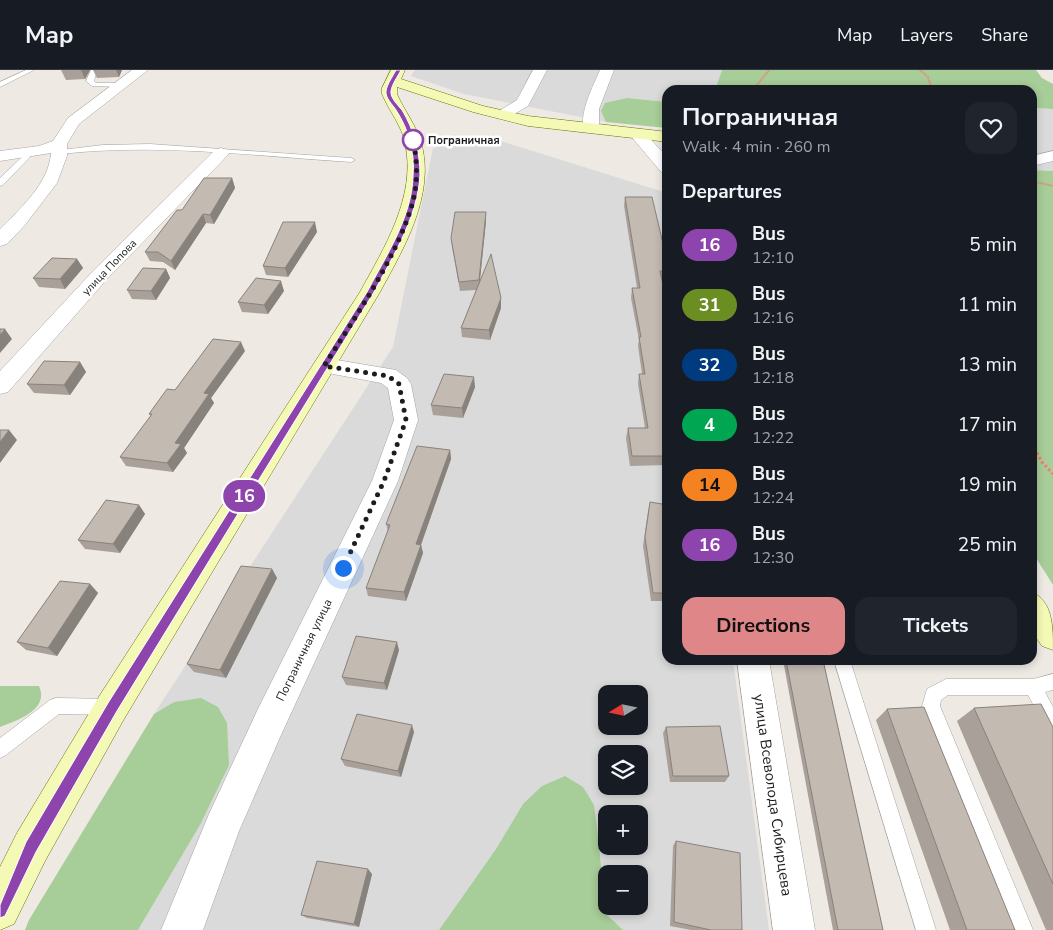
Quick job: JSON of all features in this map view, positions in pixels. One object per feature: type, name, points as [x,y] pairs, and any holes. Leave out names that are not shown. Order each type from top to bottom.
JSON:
[{"type":"main road","points":[[0,910],[31,847],[112,707],[370,292],[404,227],[414,198],[416,177],[414,144],[400,112],[388,91],[396,75],[502,115],[528,121],[662,136]]},
{"type":"main road","points":[[1037,612],[1053,636]]},
{"type":"street","points":[[0,240],[32,208],[50,178],[60,148],[73,121],[141,70]]},
{"type":"street","points":[[502,115],[523,103],[540,70]]},
{"type":"street","points":[[591,129],[592,109],[606,70]]},
{"type":"street","points":[[637,134],[662,162]]},
{"type":"street","points":[[0,156],[60,148]]},
{"type":"street","name":"улица Попова","points":[[0,386],[101,274],[221,152]]},
{"type":"street","points":[[1037,160],[1053,156]]},
{"type":"street","name":"Пограничная улица","points":[[182,930],[222,827],[269,723],[384,481],[406,420],[399,384],[388,376],[324,366]]},
{"type":"street","name":"улица Всеволода Сибирцева","points":[[754,665],[794,930]]},
{"type":"lane","points":[[0,85],[31,70]]},
{"type":"lane","points":[[94,70],[90,81],[94,84],[120,85]]},
{"type":"lane","points":[[60,148],[150,146],[351,160]]},
{"type":"lane","points":[[0,183],[26,158],[25,154]]},
{"type":"lane","points":[[844,665],[926,930]]},
{"type":"lane","points":[[1023,930],[931,706],[932,695],[946,688],[1033,687],[1053,682]]},
{"type":"lane","points":[[1033,687],[1053,724]]},
{"type":"lane","points":[[0,748],[56,706],[112,707]]},
{"type":"path","points":[[757,85],[769,70]]},
{"type":"path","points":[[920,70],[928,77],[930,85]]},
{"type":"path","points":[[1037,182],[1053,186]]},
{"type":"path","points":[[1037,453],[1053,474]]},
{"type":"shaded area","points":[[415,70],[722,70],[717,85],[662,85],[662,102],[627,98],[601,111],[606,122],[464,94],[411,76]]},
{"type":"shaded area","points":[[1037,108],[1053,109],[1053,171],[1037,170]]},
{"type":"shaded area","points":[[488,137],[662,191],[662,665],[734,665],[769,930],[623,930],[607,915],[648,915],[648,865],[601,865],[600,855],[648,855],[648,805],[598,805],[598,843],[523,804],[496,849],[439,930],[138,930],[200,825],[174,702],[154,714],[393,347],[433,148]]},
{"type":"green space","points":[[722,70],[1036,70],[1042,78],[1053,84],[1053,109],[1037,108],[1037,85],[717,85]]},
{"type":"green space","points":[[627,98],[662,102],[662,128],[606,122],[601,111],[605,103]]},
{"type":"green space","points":[[1037,170],[1053,171],[1053,585],[1037,559]]},
{"type":"green space","points":[[0,686],[39,686],[40,702],[36,708],[22,718],[0,727]]},
{"type":"green space","points":[[201,698],[218,707],[227,723],[229,765],[200,825],[138,930],[25,930],[29,920],[154,714],[174,702]]},
{"type":"green space","points":[[565,776],[583,787],[594,805],[598,855],[600,855],[601,865],[598,865],[598,915],[607,915],[623,930],[439,930],[496,849],[523,804],[542,786]]},
{"type":"building","points":[[204,178],[232,178],[210,215],[203,214],[171,261],[158,252],[145,252],[177,210],[182,210]]},
{"type":"building","points":[[625,197],[652,197],[662,240],[662,271],[660,271],[662,280],[662,456],[632,456],[628,428],[648,428],[639,374],[645,374],[639,337],[641,337],[632,288],[640,288]]},
{"type":"building","points":[[455,212],[486,212],[479,280],[459,282],[451,238]]},
{"type":"building","points":[[283,222],[315,222],[285,268],[263,266]]},
{"type":"building","points":[[491,254],[501,298],[489,330],[461,328]]},
{"type":"building","points":[[52,258],[77,259],[60,279],[33,278]]},
{"type":"building","points":[[143,268],[166,269],[151,291],[127,290]]},
{"type":"building","points":[[256,278],[281,281],[264,305],[238,302]]},
{"type":"building","points":[[213,339],[241,342],[204,393],[209,394],[175,443],[181,444],[167,463],[120,457],[152,414],[149,414],[167,389],[175,390]]},
{"type":"building","points":[[44,361],[80,362],[64,385],[27,384]]},
{"type":"building","points":[[444,374],[474,377],[462,408],[431,405]]},
{"type":"building","points":[[0,430],[9,430],[0,442]]},
{"type":"building","points":[[417,446],[450,450],[416,544],[421,545],[404,592],[366,588],[390,525],[386,524]]},
{"type":"building","points":[[106,500],[139,505],[113,544],[78,540]]},
{"type":"building","points":[[650,502],[662,504],[662,593],[653,593],[645,537]]},
{"type":"building","points":[[241,566],[272,569],[220,670],[187,664]]},
{"type":"building","points":[[60,581],[90,584],[48,648],[17,642]]},
{"type":"building","points":[[356,636],[397,642],[384,683],[342,677]]},
{"type":"building","points":[[787,665],[824,665],[883,930],[838,930]]},
{"type":"building","points":[[1041,704],[1053,727],[1053,884],[974,708]]},
{"type":"building","points":[[924,707],[1015,930],[967,930],[887,709]]},
{"type":"building","points":[[357,714],[412,725],[398,771],[341,759]]},
{"type":"building","points":[[720,726],[729,776],[673,776],[666,727]]},
{"type":"building","points":[[676,841],[740,853],[742,930],[711,930],[674,922]]},
{"type":"building","points":[[317,861],[368,869],[354,924],[301,915]]},
{"type":"bus line","name":"16","points":[[0,910],[31,847],[112,707],[370,292],[404,227],[414,198],[416,158],[412,136],[388,91],[398,70]]},
{"type":"place","name":"Пограничная","points":[[413,140]]},
{"type":"route","points":[[343,568],[384,481],[406,420],[399,384],[388,376],[324,366],[370,292],[404,227],[414,198],[416,158],[412,136],[413,140]]}]
